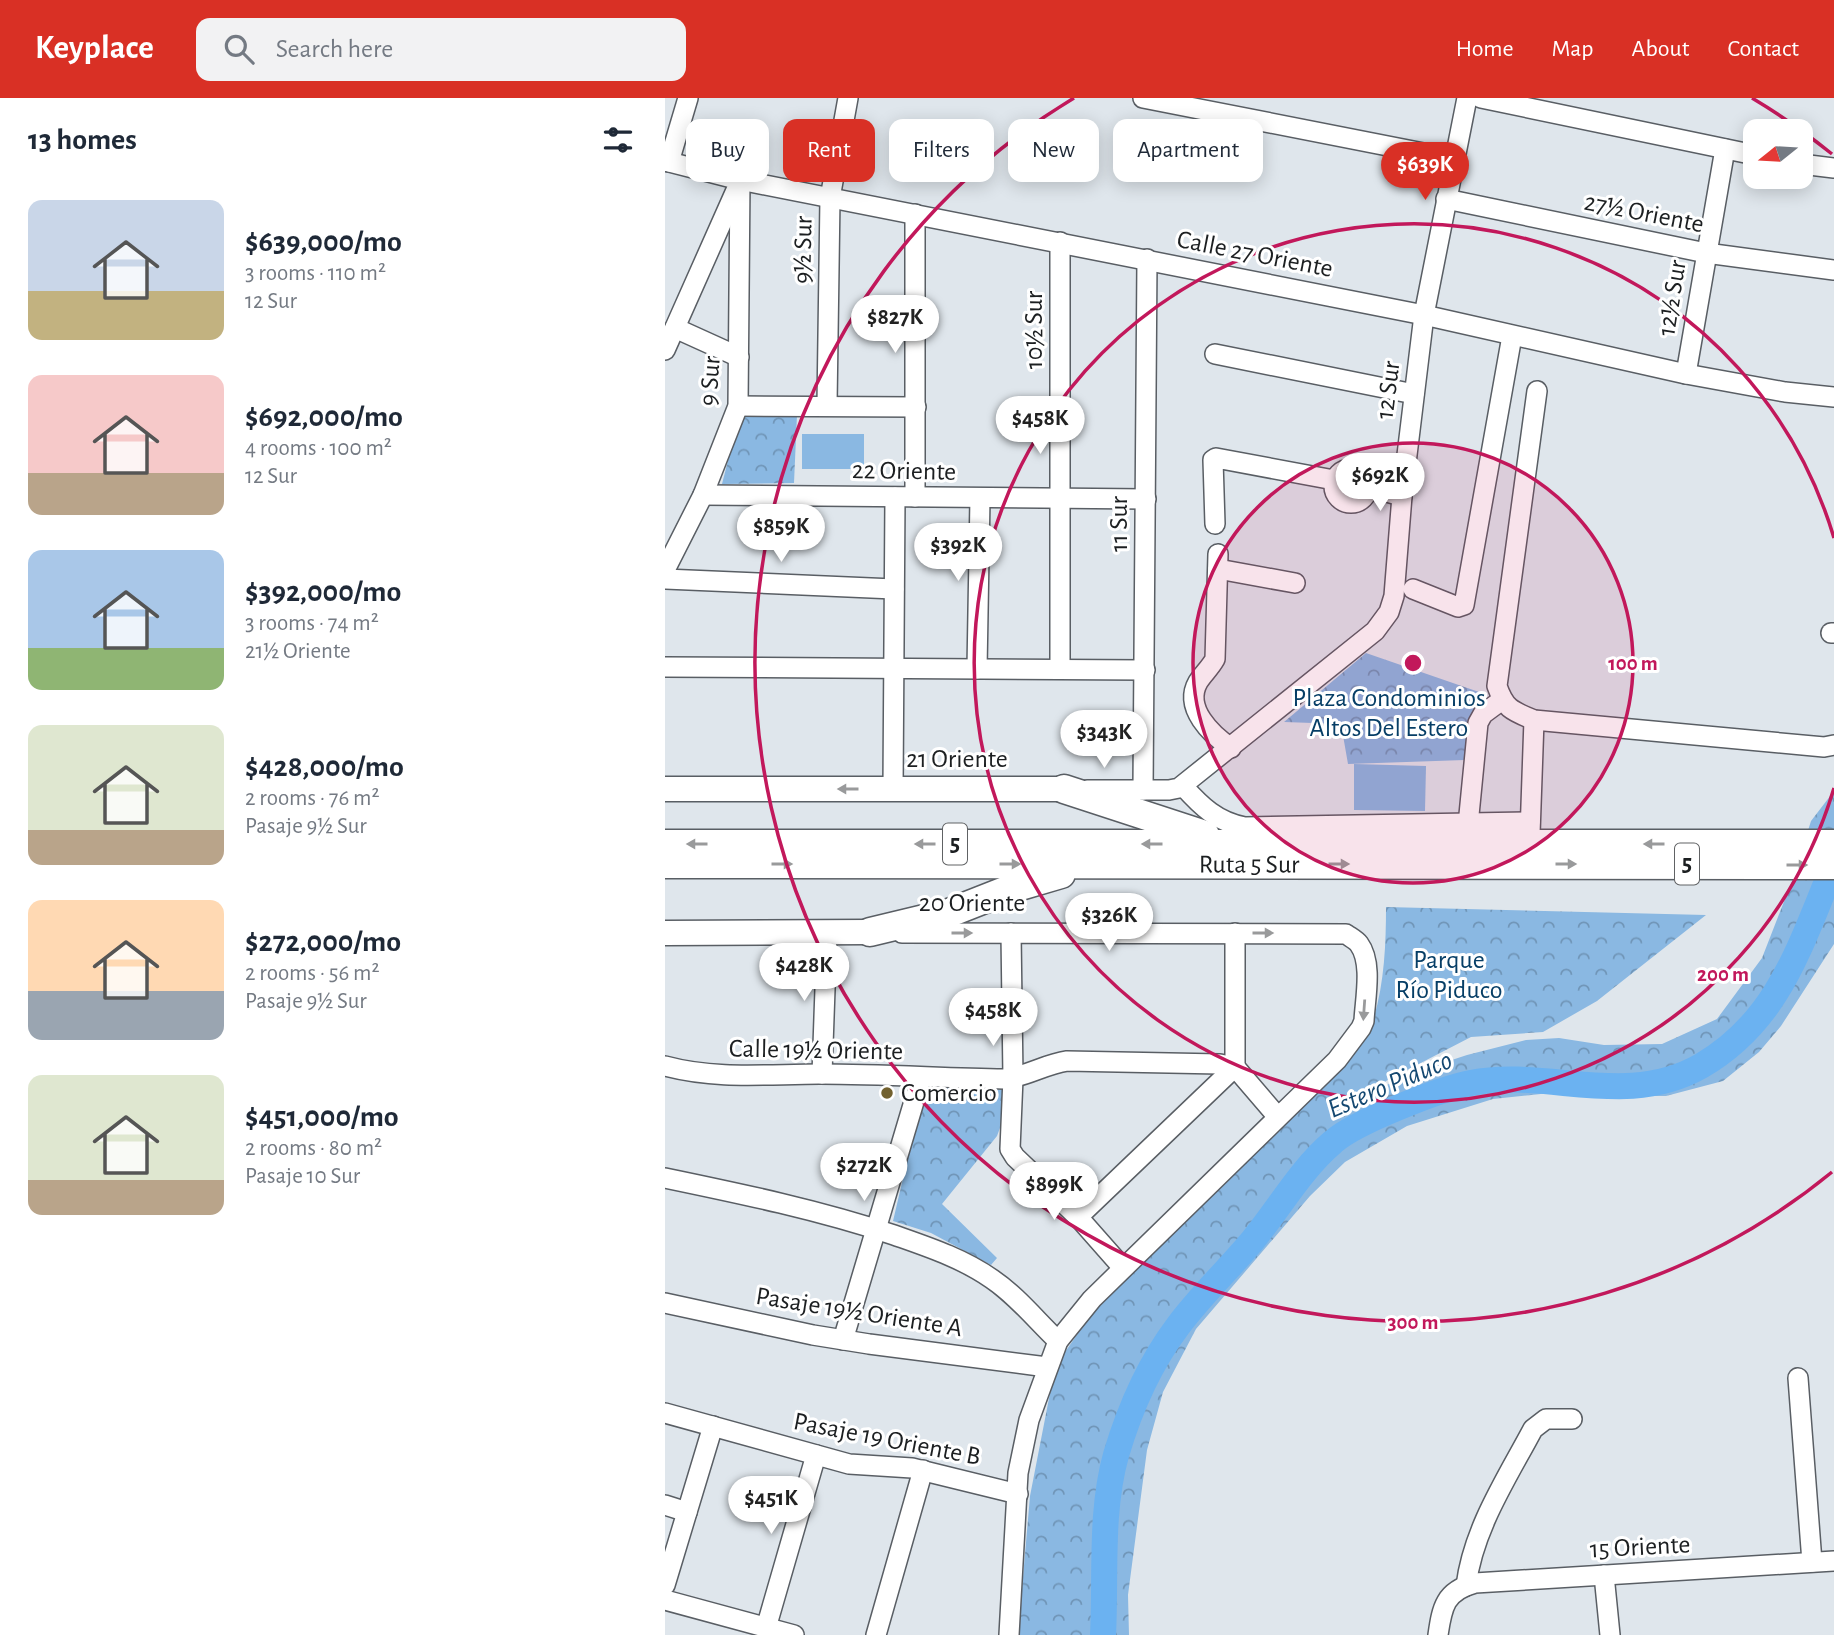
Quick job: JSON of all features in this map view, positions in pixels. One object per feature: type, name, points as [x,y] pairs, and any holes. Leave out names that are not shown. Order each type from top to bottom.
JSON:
[{"type":"highway","points":[[1064,789],[1188,831],[1245,844]]},
{"type":"highway","name":"Ruta 5 Sur","points":[[665,844],[1245,844],[1530,833],[1766,854],[1834,864]]},
{"type":"highway","name":"Ruta 5 Sur","points":[[665,864],[1099,864],[1766,854],[1834,844]]},
{"type":"highway","points":[[870,932],[927,920],[1031,882],[1099,864]]},
{"type":"main road","name":"21 Oriente","points":[[665,789],[1064,789]]},
{"type":"main road","name":"20 Oriente","points":[[665,933],[870,932]]},
{"type":"street","points":[[667,161],[688,98]]},
{"type":"street","name":"9½ Sur","points":[[827,405],[830,198],[848,98]]},
{"type":"street","points":[[1143,98],[1175,101],[1454,159]]},
{"type":"street","name":"12 Sur","points":[[1231,748],[1375,631],[1385,619],[1394,596],[1402,496],[1424,315],[1467,98]]},
{"type":"street","points":[[1481,98],[1743,153]]},
{"type":"street","name":"12½ Sur","points":[[1686,373],[1725,149]]},
{"type":"street","name":"Calle 27 Oriente","points":[[667,161],[686,166]]},
{"type":"street","points":[[1813,165],[1834,167]]},
{"type":"street","points":[[665,350],[739,182]]},
{"type":"street","name":"9 Sur","points":[[665,570],[703,495],[738,406],[740,182]]},
{"type":"street","name":"Calle 27 Oriente","points":[[750,182],[1424,315],[1686,373],[1784,392],[1834,397]]},
{"type":"street","name":"27½ Oriente","points":[[1446,200],[1706,253],[1834,270]]},
{"type":"street","points":[[915,214],[915,497]]},
{"type":"street","name":"10½ Sur","points":[[1060,242],[1060,670]]},
{"type":"street","name":"11 Sur","points":[[1143,790],[1147,259]]},
{"type":"street","points":[[674,328],[739,356]]},
{"type":"street","points":[[1413,589],[1458,607],[1464,605],[1512,336]]},
{"type":"street","points":[[1215,354],[1414,394]]},
{"type":"street","points":[[1537,391],[1497,685],[1502,700],[1511,711],[1534,720],[1811,746],[1834,745]]},
{"type":"street","points":[[738,406],[916,407]]},
{"type":"street","points":[[1215,524],[1213,460],[1216,458],[1334,480],[1340,472],[1354,469],[1366,477],[1368,487],[1402,496]]},
{"type":"street","name":"22 Oriente","points":[[703,495],[1146,499]]},
{"type":"street","points":[[893,789],[895,497]]},
{"type":"street","points":[[977,669],[980,498]]},
{"type":"street","points":[[1295,583],[1218,561],[1215,659],[1197,683],[1194,699],[1201,721],[1216,738],[1231,748],[1183,786],[1216,817],[1245,827],[1468,825],[1530,833],[1534,720]]},
{"type":"street","points":[[665,579],[894,589]]},
{"type":"street","points":[[665,667],[1145,670]]},
{"type":"street","points":[[1468,825],[1478,723],[1483,714],[1502,700]]},
{"type":"street","name":"21 Oriente","points":[[1064,789],[1169,790],[1183,786]]},
{"type":"street","points":[[822,1074],[827,932]]},
{"type":"street","name":"20 Oriente","points":[[870,932],[1346,934],[1359,944],[1364,956],[1364,1021],[1336,1060],[1277,1116]]},
{"type":"street","points":[[1011,933],[1013,1078],[1009,1143],[1012,1153],[1078,1217],[1123,1268]]},
{"type":"street","points":[[1009,1635],[1018,1473],[1023,1442],[1058,1341],[1092,1299],[1277,1116],[1235,1067],[1235,933]]},
{"type":"street","name":"Calle 19½ Oriente","points":[[665,1066],[713,1075],[1013,1078],[1067,1061],[1220,1063],[1235,1067]]},
{"type":"street","points":[[1078,1217],[1235,1067]]},
{"type":"street","points":[[843,1340],[921,1077]]},
{"type":"street","points":[[665,1178],[767,1200],[877,1230],[945,1253],[977,1269],[1008,1291],[1058,1341]]},
{"type":"street","name":"Pasaje 19½ Oriente A","points":[[665,1303],[843,1340],[1047,1367]]},
{"type":"street","points":[[1798,1378],[1812,1562]]},
{"type":"street","name":"Pasaje 19 Oriente B","points":[[665,1413],[816,1455],[860,1465],[900,1466],[923,1470],[1018,1494]]},
{"type":"street","points":[[1439,1635],[1442,1610],[1459,1590],[1480,1531],[1533,1429],[1546,1419],[1572,1419]]},
{"type":"street","points":[[665,1585],[713,1426]]},
{"type":"street","points":[[766,1628],[816,1455]]},
{"type":"street","points":[[876,1635],[923,1470]]},
{"type":"street","points":[[665,1505],[687,1511]]},
{"type":"street","name":"15 Oriente","points":[[1459,1590],[1484,1583],[1834,1561]]},
{"type":"street","points":[[1604,1575],[1610,1635]]},
{"type":"street","points":[[665,1600],[794,1635]]},
{"type":"green space","points":[[740,413],[797,415],[794,483],[722,484]]},
{"type":"green space","points":[[802,434],[864,434],[864,469],[802,469]]},
{"type":"green space","name":"Plaza Condominios Altos Del Estero","points":[[1366,653],[1479,692],[1465,760],[1348,764],[1341,724],[1284,722]]},
{"type":"green space","points":[[1354,764],[1426,766],[1425,811],[1354,810]]},
{"type":"green space","name":"Parque Río Piduco","points":[[1834,791],[1834,944],[1781,1026],[1759,1052],[1723,1081],[1666,1096],[1560,1092],[1493,1099],[1407,1126],[1345,1162],[1310,1196],[1196,1329],[1163,1392],[1147,1450],[1128,1595],[1129,1635],[1018,1635],[1030,1496],[1051,1388],[1065,1352],[1119,1274],[1369,1032],[1381,986],[1386,907],[1706,915],[1597,1001],[1543,1032],[1471,1037],[1386,1081],[1374,1093],[1400,1077],[1467,1055],[1526,1040],[1559,1038],[1604,1045],[1662,1044],[1717,1019],[1762,958],[1792,881],[1811,821]]},
{"type":"green space","points":[[925,1085],[1004,1090],[1007,1109],[997,1136],[942,1204],[997,1258],[991,1265],[931,1233],[893,1221]]},
{"type":"waterway","name":"Estero Piduco","points":[[1103,1635],[1106,1521],[1111,1477],[1121,1438],[1141,1388],[1178,1326],[1253,1240],[1321,1153],[1359,1125],[1457,1086],[1500,1080],[1644,1085],[1672,1078],[1701,1066],[1728,1047],[1769,1003],[1798,951],[1834,865]]},
{"type":"place","name":"Comercio","points":[[887,1093]]}]
